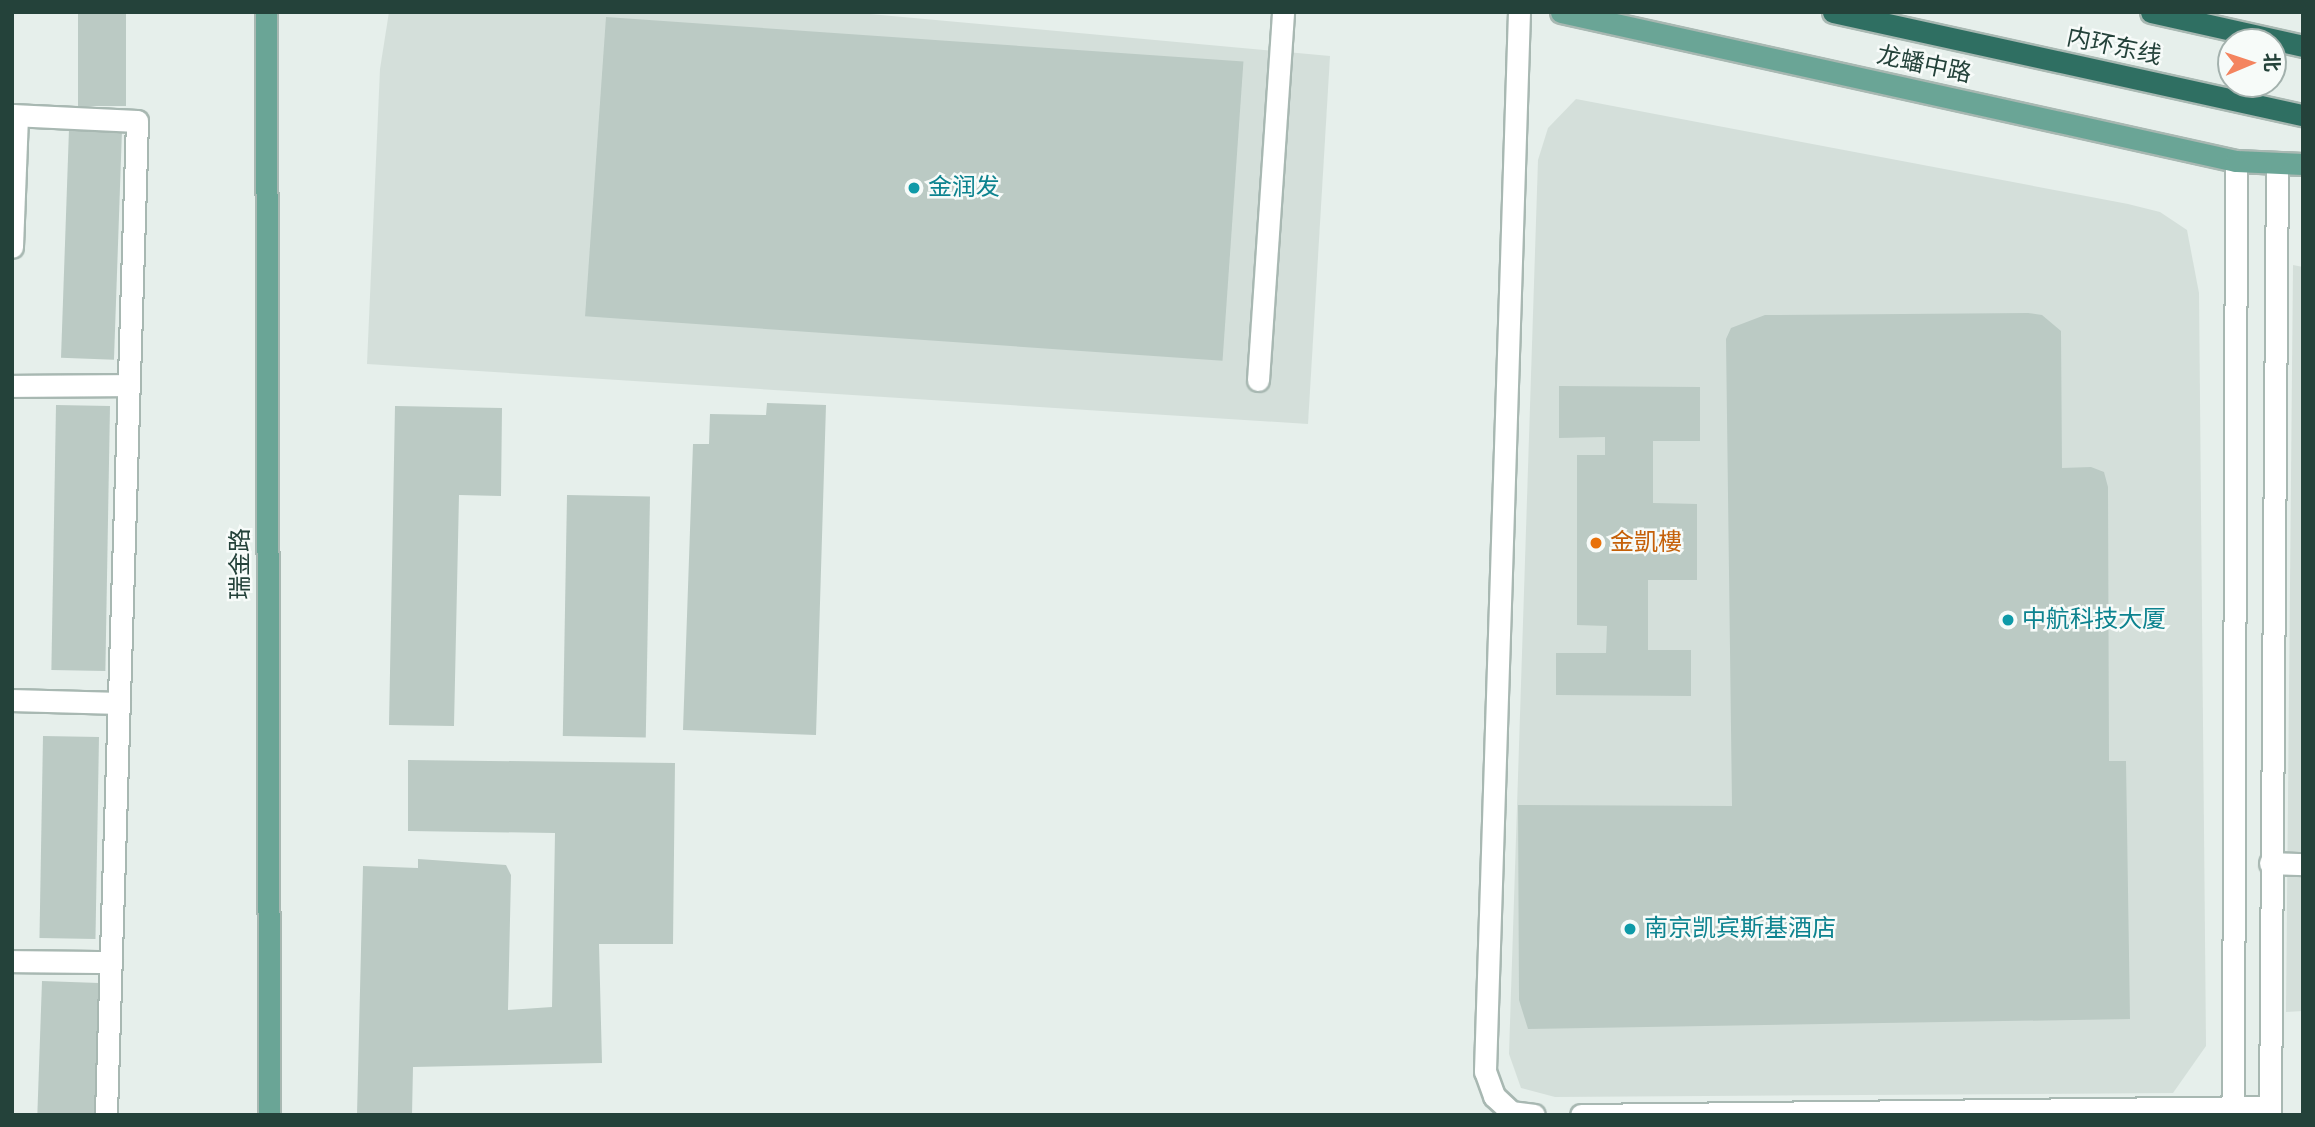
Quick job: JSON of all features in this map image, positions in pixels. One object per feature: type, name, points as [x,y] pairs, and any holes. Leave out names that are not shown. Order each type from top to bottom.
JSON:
[{"type":"highway","name":"内环东线","points":[[1833,12],[2303,115]]},
{"type":"highway","name":"内环东线","points":[[2151,12],[2303,46]]},
{"type":"main road","points":[[266,12],[269,1115]]},
{"type":"main road","name":"龙蟠中路","points":[[1561,12],[2236,161],[2277,166],[2303,164]]},
{"type":"street","points":[[1258,380],[1283,12]]},
{"type":"street","points":[[1519,12],[1485,1071],[1494,1096],[1511,1112],[1534,1115]]},
{"type":"street","points":[[12,247],[15,115],[137,121],[106,1115]]},
{"type":"street","points":[[2233,1107],[2236,161]]},
{"type":"street","points":[[1581,1115],[2233,1107],[2270,1111],[2277,166]]},
{"type":"street","points":[[12,386],[129,385]]},
{"type":"street","points":[[12,700],[119,704]]},
{"type":"street","points":[[2270,863],[2303,864]]},
{"type":"street","points":[[12,961],[111,962]]},
{"type":"shaded area","points":[[389,12],[848,12],[1330,56],[1308,424],[367,364],[380,69]]},
{"type":"shaded area","points":[[1576,99],[2128,204],[2160,212],[2187,230],[2199,293],[2206,1046],[2173,1093],[1555,1097],[1521,1088],[1509,1054],[1538,160],[1548,128]]},
{"type":"shaded area","points":[[2293,265],[2303,267],[2303,1011],[2286,1012]]},
{"type":"building","points":[[78,12],[126,12],[126,106],[78,106]]},
{"type":"building","name":"金润发","points":[[606,17],[1243,62],[1223,361],[585,316]]},
{"type":"building","points":[[69,129],[122,131],[114,360],[61,358]]},
{"type":"building","points":[[1765,315],[2042,315],[2061,331],[2062,468],[2091,467],[2104,472],[2108,487],[2109,761],[2126,761],[2130,1019],[1528,1029],[1519,1000],[1518,805],[1732,806],[1726,339],[1731,328]]},
{"type":"building","points":[[1559,386],[1700,387],[1700,441],[1653,441],[1653,503],[1697,504],[1697,580],[1648,580],[1648,650],[1691,650],[1691,696],[1556,695],[1556,653],[1606,653],[1607,626],[1577,625],[1577,455],[1605,455],[1605,437],[1559,438]]},
{"type":"building","points":[[767,403],[826,405],[816,735],[683,730],[693,444],[709,444],[710,414],[766,415]]},
{"type":"building","points":[[56,405],[110,406],[105,671],[51,670]]},
{"type":"building","points":[[395,406],[502,408],[501,496],[459,495],[454,726],[389,725]]},
{"type":"building","points":[[567,495],[650,496],[646,737],[563,736]]},
{"type":"building","points":[[43,736],[99,737],[95,939],[39,938]]},
{"type":"building","points":[[408,760],[675,763],[673,944],[599,944],[602,1063],[413,1067],[412,1115],[357,1115],[363,866],[418,868],[418,859],[506,865],[511,875],[508,1010],[552,1007],[555,833],[408,831]]},
{"type":"building","points":[[42,981],[99,983],[94,1115],[37,1115]]},
{"type":"place","name":"金润发","points":[[914,188]]},
{"type":"place","name":"金凱樓","points":[[1596,543]]},
{"type":"place","name":"中航科技大厦","points":[[2008,620]]},
{"type":"place","name":"南京凯宾斯基酒店","points":[[1630,929]]}]
